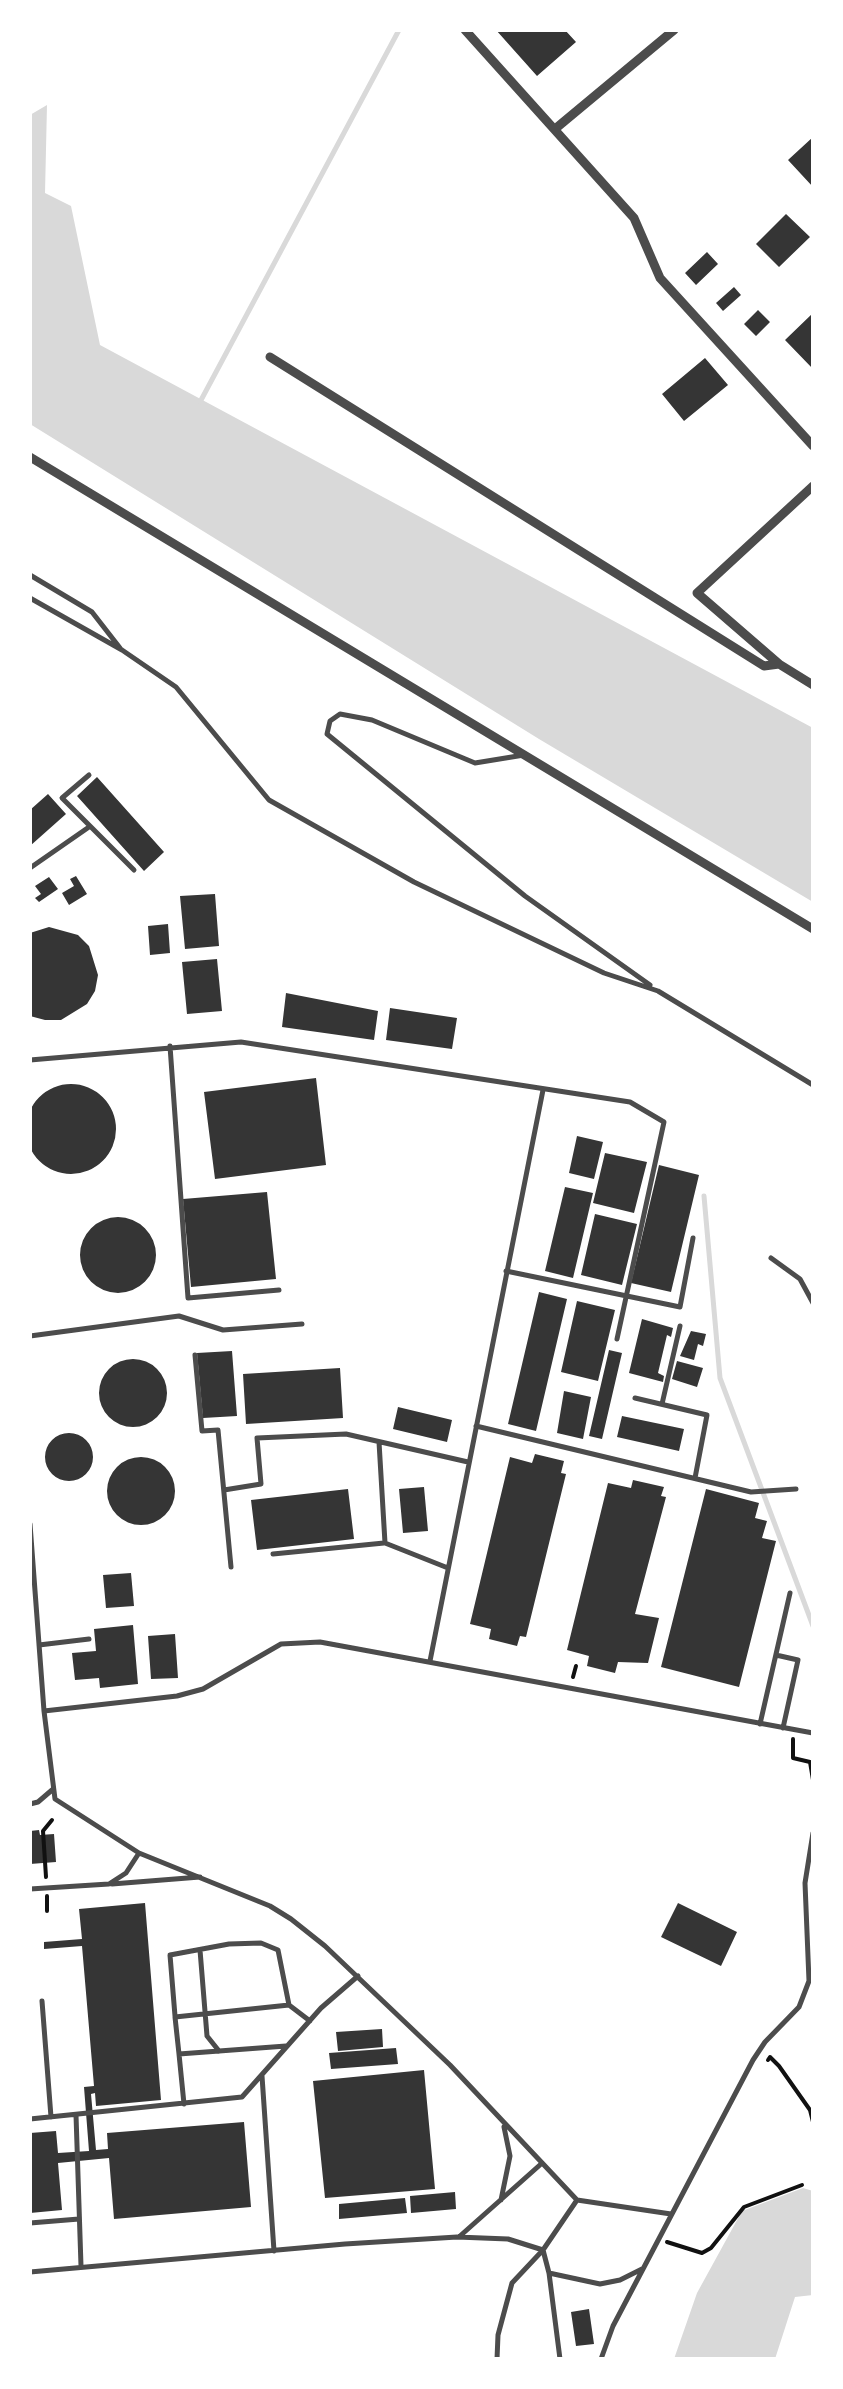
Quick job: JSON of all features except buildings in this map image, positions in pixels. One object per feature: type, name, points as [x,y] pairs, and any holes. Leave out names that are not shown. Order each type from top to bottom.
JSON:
[{"type":"street","points":[[466,30],[634,218],[660,278],[813,446]]},
{"type":"street","points":[[554,130],[674,30]]},
{"type":"street","points":[[270,357],[764,666],[779,664]]},
{"type":"street","points":[[30,457],[813,930]]},
{"type":"street","points":[[813,486],[698,593],[779,664],[813,686]]},
{"type":"lane","points":[[30,575],[92,612],[122,650]]},
{"type":"lane","points":[[30,598],[122,650],[176,688],[269,800],[414,882],[604,973],[658,991]]},
{"type":"lane","points":[[527,755],[475,763],[372,720],[340,714],[330,721],[327,734],[524,896],[658,991],[813,1085]]},
{"type":"lane","points":[[89,775],[62,798],[134,870]]},
{"type":"lane","points":[[30,868],[90,826]]},
{"type":"lane","points":[[30,1060],[242,1042],[327,1052],[630,1102],[664,1122],[617,1338]]},
{"type":"lane","points":[[170,1046],[188,1298],[279,1290]]},
{"type":"lane","points":[[430,1662],[542,1090]]},
{"type":"lane","points":[[506,1271],[680,1308],[694,1238]]},
{"type":"lane","points":[[772,1258],[800,1279],[813,1303]]},
{"type":"lane","points":[[30,1336],[179,1316],[222,1330],[302,1324]]},
{"type":"lane","points":[[662,1404],[680,1326]]},
{"type":"lane","points":[[195,1356],[202,1431],[218,1430],[231,1567]]},
{"type":"lane","points":[[635,1398],[707,1415],[695,1478]]},
{"type":"lane","points":[[476,1426],[750,1492],[796,1489]]},
{"type":"lane","points":[[224,1490],[261,1484],[257,1438],[346,1434],[468,1462]]},
{"type":"lane","points":[[379,1442],[385,1543]]},
{"type":"lane","points":[[30,1524],[52,1790],[64,1808],[138,1853],[291,1918],[450,2065],[577,2200],[671,2214]]},
{"type":"lane","points":[[272,1554],[385,1543],[448,1568]]},
{"type":"lane","points":[[760,1724],[790,1592]]},
{"type":"lane","points":[[39,1645],[89,1639]]},
{"type":"lane","points":[[44,1711],[177,1696],[203,1689],[280,1644],[320,1642],[813,1734]]},
{"type":"lane","points":[[776,1655],[798,1660],[783,1728]]},
{"type":"lane","points":[[30,1804],[52,1790]]},
{"type":"lane","points":[[601,2359],[613,2326],[753,2060],[798,2007],[809,1981],[805,1868],[813,1833]]},
{"type":"lane","points":[[109,1884],[126,1873],[138,1853]]},
{"type":"lane","points":[[30,1889],[200,1878]]},
{"type":"lane","points":[[184,2104],[170,1956],[229,1944],[261,1943],[278,1950],[289,2005],[310,2022]]},
{"type":"lane","points":[[200,1950],[207,2036],[219,2051]]},
{"type":"lane","points":[[30,2119],[242,2097],[358,1976]]},
{"type":"lane","points":[[42,2001],[51,2117]]},
{"type":"lane","points":[[176,2017],[289,2005]]},
{"type":"lane","points":[[179,2054],[289,2046]]},
{"type":"lane","points":[[262,2076],[274,2252]]},
{"type":"lane","points":[[76,2115],[81,2266]]},
{"type":"lane","points":[[500,2202],[510,2156],[503,2123]]},
{"type":"lane","points":[[457,2238],[542,2164]]},
{"type":"lane","points":[[498,2359],[498,2335],[512,2283],[543,2250],[577,2200]]},
{"type":"lane","points":[[30,2223],[80,2219]]},
{"type":"lane","points":[[30,2272],[457,2238],[508,2238],[543,2250]]},
{"type":"lane","points":[[543,2250],[560,2359]]},
{"type":"lane","points":[[549,2273],[600,2284],[642,2269]]},
{"type":"path","points":[[792,1730],[793,1758],[810,1762],[813,1780]]},
{"type":"path","points":[[47,1911],[43,1831],[52,1820]]},
{"type":"path","points":[[753,2060],[763,2066],[770,2058],[779,2066],[810,2110],[813,2122]]},
{"type":"path","points":[[658,2239],[702,2253],[711,2248],[744,2207],[802,2185]]},
{"type":"shaded area","points":[[47,105],[45,193],[71,206],[100,345],[813,728],[813,902],[539,739],[30,424],[30,115]]},
{"type":"shaded area","points":[[803,2188],[813,2191],[813,2295],[795,2297],[775,2359],[674,2359],[697,2293],[742,2211]]},
{"type":"waterway","points":[[200,402],[399,30]]},
{"type":"waterway","points":[[704,1196],[720,1378],[813,1626]]}]
